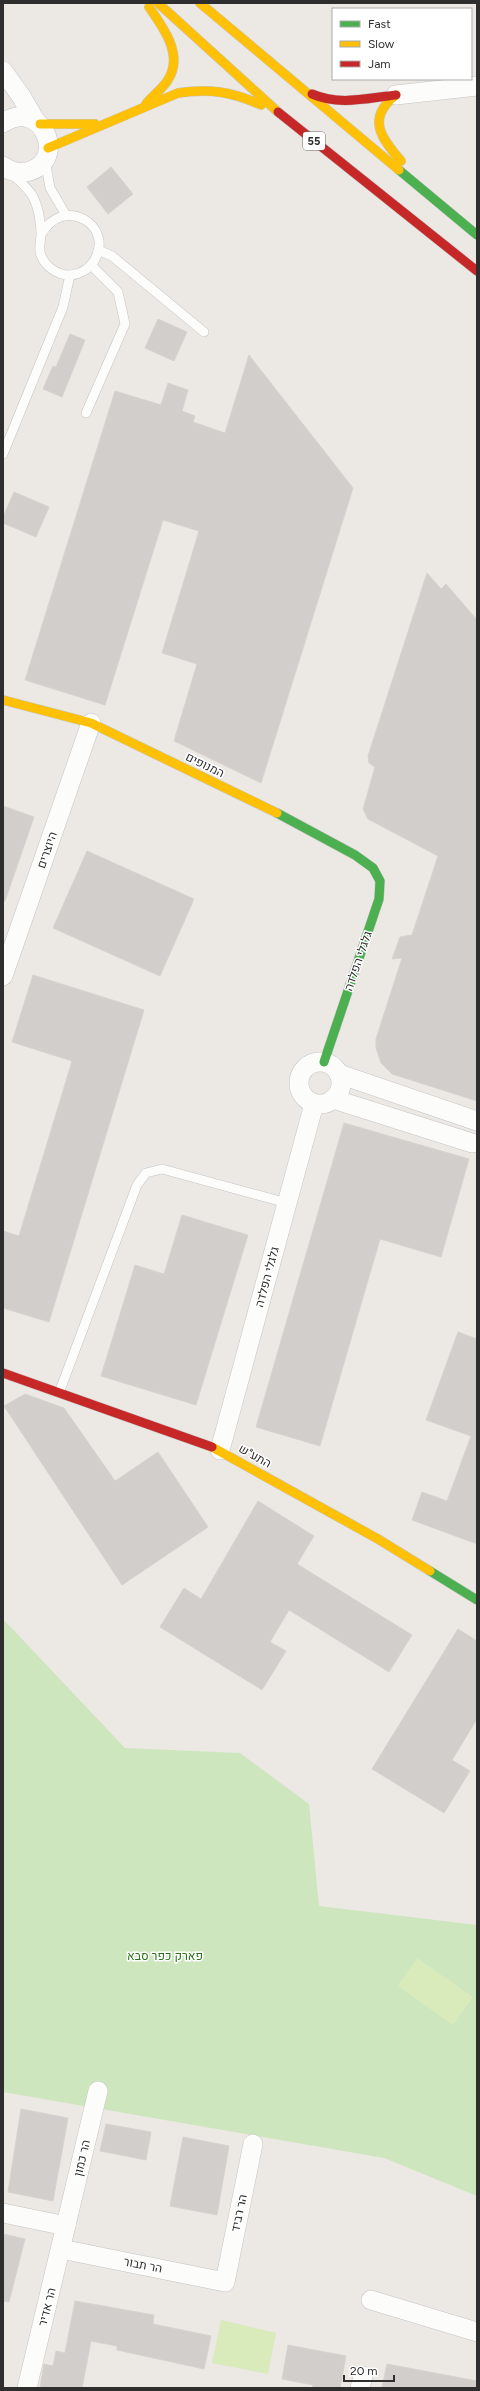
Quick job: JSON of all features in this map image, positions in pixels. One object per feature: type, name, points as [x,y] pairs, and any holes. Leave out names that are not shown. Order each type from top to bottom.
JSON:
[{"type":"main road","points":[[145,106],[170,78],[174,55],[166,32],[146,3]]},
{"type":"main road","name":"55","points":[[158,3],[277,112],[477,271]]},
{"type":"main road","name":"55","points":[[200,3],[477,235]]},
{"type":"main road","points":[[299,87],[321,99],[335,102],[396,95]]},
{"type":"main road","points":[[47,153],[104,124],[178,93],[198,90],[227,91],[277,112]]},
{"type":"main road","points":[[396,95],[384,102],[378,113],[379,127],[386,144],[437,203]]},
{"type":"main road","points":[[37,122],[104,124]]},
{"type":"main road","name":"המנופים","points":[[3,700],[91,723],[278,813],[323,839],[355,855],[372,868],[380,881]]},
{"type":"main road","name":"גלגלי הפלדה","points":[[324,1062],[379,900],[380,881]]},
{"type":"main road","name":"התע\"ש","points":[[3,1373],[220,1450],[378,1539],[477,1600]]},
{"type":"street","points":[[3,71],[10,96],[6,121],[26,117],[37,122]]},
{"type":"street","points":[[3,71],[21,96],[48,139],[47,153],[33,170],[16,172],[5,168]]},
{"type":"street","points":[[396,95],[477,86]]},
{"type":"street","name":"היוצרים","points":[[3,976],[91,723]]},
{"type":"street","points":[[333,1099],[474,1148],[473,1128],[477,1121],[339,1074],[330,1064],[324,1062],[310,1064],[300,1075],[299,1089],[302,1095],[314,1104],[327,1103],[333,1099],[340,1088],[339,1074]]},
{"type":"street","name":"גלגלי הפלדה","points":[[220,1450],[314,1104]]},
{"type":"street","name":"הר כמון","points":[[66,2226],[98,2091]]},
{"type":"street","name":"הר רביד","points":[[225,2282],[253,2144]]},
{"type":"street","points":[[3,2213],[66,2226]]},
{"type":"street","name":"הר אדיר","points":[[27,2388],[66,2226]]},
{"type":"street","name":"הר תבור","points":[[61,2249],[225,2282]]},
{"type":"street","points":[[371,2300],[473,2332]]},
{"type":"lane","points":[[47,153],[50,188],[66,215]]},
{"type":"lane","points":[[5,168],[32,195],[38,215],[41,235],[40,251],[48,266],[62,274],[70,275],[79,273],[91,265],[98,250],[97,234],[90,223],[83,218],[66,215],[51,222],[41,235]]},
{"type":"lane","points":[[98,250],[112,256],[204,332]]},
{"type":"lane","points":[[86,414],[125,324],[118,292],[91,265]]},
{"type":"lane","points":[[3,454],[63,307],[70,275]]},
{"type":"lane","points":[[59,1393],[137,1185],[146,1173],[162,1169],[287,1203]]},
{"type":"green space","name":"פארק כפר סבא","points":[[3,1619],[125,1748],[240,1753],[309,1804],[319,1906],[477,1925],[477,2196],[384,2158],[3,2092]]},
{"type":"green space","points":[[417,1958],[473,1997],[453,2025],[398,1986]]},
{"type":"green space","points":[[221,2320],[276,2333],[268,2374],[212,2363]]},
{"type":"building","points":[[111,167],[133,194],[108,214],[87,187]]},
{"type":"building","points":[[158,319],[187,332],[174,361],[145,348]]},
{"type":"building","points":[[70,334],[85,340],[62,397],[43,389],[53,366],[56,367]]},
{"type":"building","points":[[249,355],[353,488],[261,783],[174,741],[197,664],[162,653],[199,531],[163,520],[105,705],[25,680],[115,391],[161,405],[168,383],[188,390],[182,411],[195,416],[193,422],[225,433]]},
{"type":"building","points":[[14,492],[49,507],[36,537],[3,523],[3,517]]},
{"type":"building","points":[[427,573],[441,589],[446,584],[477,620],[477,1101],[392,1074],[381,1063],[376,1048],[376,1039],[402,958],[392,959],[400,937],[412,935],[438,856],[368,819],[363,809],[375,767],[369,763],[368,756]]},
{"type":"building","points":[[3,806],[34,817],[5,901],[3,901]]},
{"type":"building","points":[[87,851],[194,899],[160,976],[53,928]]},
{"type":"building","points":[[33,975],[144,1010],[49,1322],[3,1308],[3,1231],[19,1236],[72,1061],[12,1042]]},
{"type":"building","points":[[344,1123],[469,1159],[441,1257],[380,1239],[320,1446],[256,1427]]},
{"type":"building","points":[[182,1215],[248,1235],[196,1405],[101,1376],[135,1265],[164,1274]]},
{"type":"building","points":[[458,1332],[477,1339],[477,1544],[412,1520],[422,1492],[447,1501],[471,1436],[426,1420]]},
{"type":"building","points":[[25,1394],[64,1408],[115,1481],[158,1452],[208,1527],[122,1585],[4,1406]]},
{"type":"building","points":[[258,1501],[314,1536],[297,1564],[412,1635],[389,1672],[289,1610],[270,1642],[286,1651],[262,1690],[160,1627],[184,1588],[201,1599]]},
{"type":"building","points":[[458,1629],[477,1641],[477,1719],[452,1760],[470,1771],[444,1813],[372,1769]]},
{"type":"building","points":[[21,2109],[68,2118],[53,2201],[8,2192]]},
{"type":"building","points":[[106,2124],[151,2132],[146,2160],[100,2151]]},
{"type":"building","points":[[183,2137],[229,2146],[217,2215],[170,2206]]},
{"type":"building","points":[[3,2234],[25,2239],[9,2302],[3,2301]]},
{"type":"building","points":[[75,2301],[154,2315],[153,2324],[211,2336],[204,2369],[117,2350],[117,2346],[91,2341],[82,2388],[40,2388],[44,2364],[53,2366],[56,2351],[65,2353]]},
{"type":"building","points":[[288,2345],[346,2356],[340,2388],[312,2388],[313,2385],[282,2379]]},
{"type":"building","points":[[387,2364],[477,2381],[476,2388],[382,2388]]},
{"type":"traffic: fast","points":[[399,170],[477,235]]},
{"type":"traffic: fast","points":[[277,813],[355,855],[373,868],[380,881],[379,899],[324,1062]]},
{"type":"traffic: fast","points":[[430,1571],[477,1600]]},
{"type":"traffic: slow","points":[[158,3],[278,112]]},
{"type":"traffic: slow","points":[[200,3],[399,170]]},
{"type":"traffic: slow","points":[[146,104],[167,82],[173,69],[174,60],[170,41],[149,7]]},
{"type":"traffic: slow","points":[[48,148],[178,93],[200,91],[221,92],[241,97],[261,105]]},
{"type":"traffic: slow","points":[[396,95],[387,103],[381,112],[379,120],[383,136],[401,161]]},
{"type":"traffic: slow","points":[[40,124],[95,124]]},
{"type":"traffic: slow","points":[[3,700],[91,723],[277,813]]},
{"type":"traffic: slow","points":[[212,1447],[378,1539],[430,1571]]},
{"type":"traffic: jam","points":[[312,94],[333,100],[354,100],[396,95]]},
{"type":"traffic: jam","points":[[278,112],[477,271]]},
{"type":"traffic: jam","points":[[3,1373],[212,1447]]}]
